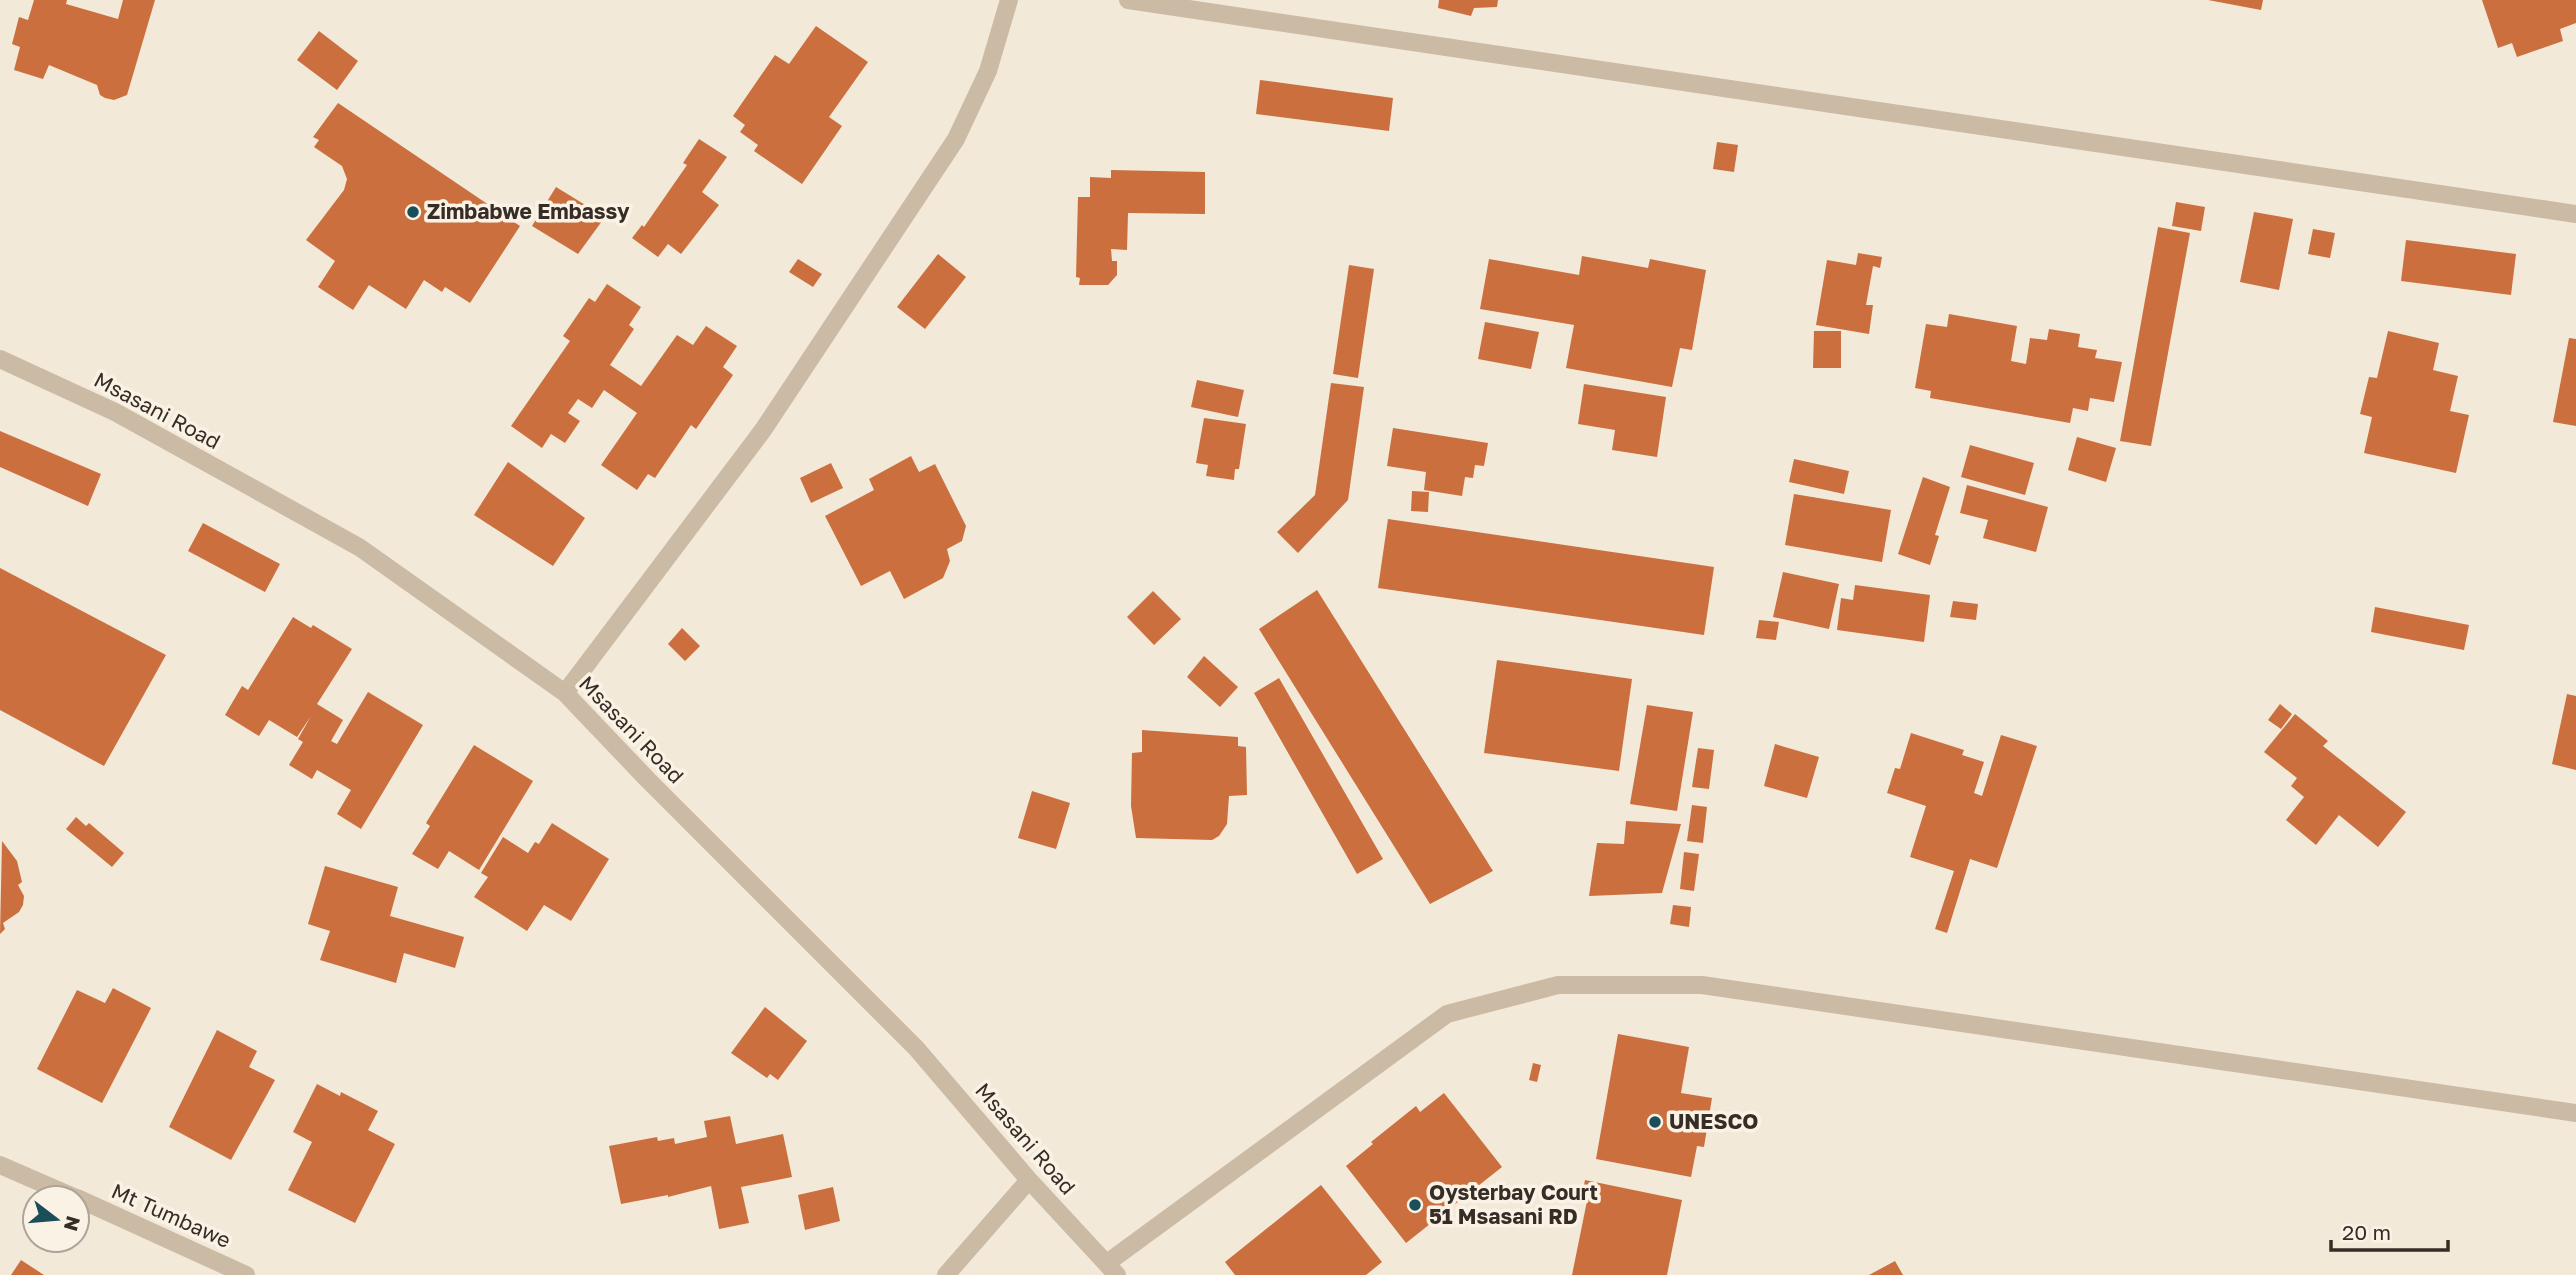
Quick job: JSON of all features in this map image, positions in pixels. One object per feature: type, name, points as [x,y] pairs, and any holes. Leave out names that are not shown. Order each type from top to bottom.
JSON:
[{"type":"street","points":[[565,693],[763,430],[956,139],[988,71],[1009,0]]},
{"type":"street","points":[[1128,0],[2576,214]]},
{"type":"street","name":"Msasani Road","points":[[0,359],[115,412],[359,547],[565,693],[916,1048],[1029,1180],[1112,1269]]},
{"type":"street","points":[[1112,1269],[1447,1014],[1558,985],[1702,985],[2576,1113]]},
{"type":"street","name":"Mt Tumbawe","points":[[0,1165],[44,1184]]},
{"type":"street","points":[[946,1275],[1029,1180]]},
{"type":"street","name":"Mt Tumbawe","points":[[91,1204],[246,1275]]},
{"type":"building","points":[[34,0],[67,0],[66,4],[118,19],[123,0],[155,0],[127,95],[114,100],[105,98],[100,95],[97,85],[49,65],[43,79],[14,70],[20,47],[12,44],[19,17],[28,20]]},
{"type":"building","points":[[1439,0],[1498,0],[1497,7],[1474,8],[1471,16],[1438,8]]},
{"type":"building","points":[[2208,0],[2263,0],[2261,10]]},
{"type":"building","points":[[2482,0],[2576,0],[2576,23],[2560,29],[2563,41],[2517,57],[2512,43],[2498,48]]},
{"type":"building","points":[[816,26],[868,62],[829,117],[842,126],[802,184],[754,151],[758,145],[740,132],[745,125],[733,116],[775,55],[789,64]]},
{"type":"building","points":[[319,31],[358,61],[337,90],[297,60]]},
{"type":"building","points":[[1260,80],[1393,98],[1389,131],[1256,114]]},
{"type":"building","name":"Zimbabwe Embassy","points":[[338,103],[520,226],[470,303],[445,287],[442,292],[424,280],[406,309],[369,285],[353,310],[318,287],[335,261],[306,240],[344,190],[347,179],[342,166],[314,147],[319,140],[313,137]]},
{"type":"building","points":[[699,139],[727,157],[702,192],[719,205],[681,254],[668,244],[658,257],[632,238],[642,225],[644,227],[687,165],[683,163]]},
{"type":"building","points":[[1717,142],[1738,145],[1734,172],[1713,169]]},
{"type":"building","points":[[1111,170],[1205,172],[1205,214],[1128,213],[1127,250],[1111,249],[1112,261],[1117,261],[1117,275],[1108,285],[1079,285],[1080,278],[1076,277],[1078,197],[1090,197],[1090,177],[1111,178]]},
{"type":"building","points":[[556,187],[605,217],[578,254],[532,226]]},
{"type":"building","points":[[2176,202],[2205,207],[2201,231],[2172,226]]},
{"type":"building","points":[[2254,212],[2293,219],[2279,290],[2240,282]]},
{"type":"building","points":[[2158,227],[2190,233],[2151,446],[2120,441]]},
{"type":"building","points":[[2313,229],[2335,233],[2330,258],[2308,254]]},
{"type":"building","points":[[2406,240],[2516,254],[2511,295],[2401,281]]},
{"type":"building","points":[[1858,253],[1882,257],[1880,268],[1873,266],[1866,305],[1873,305],[1869,334],[1816,325],[1827,260],[1856,265]]},
{"type":"building","points":[[938,254],[966,277],[925,329],[897,307]]},
{"type":"building","points":[[1582,256],[1648,268],[1650,259],[1706,270],[1692,350],[1680,348],[1672,387],[1566,368],[1574,325],[1480,309],[1489,259],[1579,275]]},
{"type":"building","points":[[798,259],[822,274],[813,287],[789,272]]},
{"type":"building","points":[[1349,265],[1374,269],[1358,378],[1333,374]]},
{"type":"building","points":[[607,284],[641,307],[629,325],[634,329],[610,365],[641,386],[677,335],[693,345],[706,326],[737,346],[723,367],[733,375],[696,429],[691,425],[655,478],[648,474],[637,490],[601,465],[637,413],[604,390],[592,408],[578,399],[568,413],[580,421],[565,443],[551,434],[542,448],[511,426],[570,341],[563,336],[589,298],[595,302]]},
{"type":"building","points":[[1949,314],[2017,326],[2011,361],[2026,364],[2030,338],[2047,340],[2049,329],[2080,334],[2078,347],[2097,350],[2095,358],[2122,362],[2114,402],[2090,398],[2088,411],[2073,408],[2070,423],[1930,398],[1931,391],[1915,388],[1926,324],[1947,327]]},
{"type":"building","points":[[1485,322],[1539,332],[1531,369],[1478,359]]},
{"type":"building","points":[[1814,331],[1841,331],[1841,368],[1813,368]]},
{"type":"building","points":[[2388,331],[2439,343],[2433,370],[2458,376],[2450,411],[2469,415],[2456,473],[2364,453],[2372,417],[2360,414],[2369,377],[2377,378]]},
{"type":"building","points":[[2569,338],[2576,339],[2576,426],[2553,422]]},
{"type":"building","points":[[1197,380],[1244,390],[1238,417],[1191,407]]},
{"type":"building","points":[[1331,383],[1364,387],[1348,500],[1298,553],[1277,532],[1315,495]]},
{"type":"building","points":[[1584,384],[1666,397],[1657,457],[1612,450],[1615,430],[1578,424]]},
{"type":"building","points":[[1204,418],[1246,424],[1239,469],[1235,469],[1234,480],[1206,476],[1208,465],[1196,463]]},
{"type":"building","points":[[1393,428],[1488,443],[1484,466],[1475,465],[1473,478],[1465,477],[1462,496],[1424,490],[1426,472],[1387,466]]},
{"type":"building","points":[[0,431],[101,474],[88,506],[0,467]]},
{"type":"building","points":[[2077,437],[2116,448],[2106,482],[2068,470]]},
{"type":"building","points":[[1970,445],[2034,463],[2025,495],[1961,477]]},
{"type":"building","points":[[911,456],[919,472],[935,464],[966,526],[962,541],[947,549],[950,561],[943,578],[904,599],[890,571],[861,586],[825,516],[874,490],[869,479]]},
{"type":"building","points":[[1794,459],[1849,471],[1844,494],[1789,482]]},
{"type":"building","points":[[508,462],[585,518],[553,566],[474,515]]},
{"type":"building","points":[[831,463],[843,488],[811,503],[800,478]]},
{"type":"building","points":[[1923,477],[1950,487],[1935,535],[1939,536],[1930,565],[1898,554]]},
{"type":"building","points":[[1967,485],[2048,507],[2036,552],[1983,538],[1988,520],[1960,513]]},
{"type":"building","points":[[1412,491],[1429,492],[1428,512],[1411,511]]},
{"type":"building","points":[[1794,494],[1891,510],[1882,562],[1785,545]]},
{"type":"building","points":[[1388,519],[1714,567],[1704,635],[1378,588]]},
{"type":"building","points":[[203,523],[280,564],[265,592],[188,551]]},
{"type":"building","points":[[0,568],[166,655],[104,766],[0,710]]},
{"type":"building","points":[[1783,572],[1839,584],[1829,629],[1773,617]]},
{"type":"building","points":[[1855,585],[1930,595],[1924,642],[1837,630],[1841,598],[1853,600]]},
{"type":"building","points":[[1317,590],[1493,871],[1430,904],[1259,629]]},
{"type":"building","points":[[1153,591],[1181,619],[1154,645],[1127,617]]},
{"type":"building","points":[[1953,601],[1978,604],[1976,620],[1950,617]]},
{"type":"building","points":[[2375,607],[2469,625],[2464,650],[2371,632]]},
{"type":"building","points":[[293,617],[311,628],[313,625],[352,649],[317,704],[343,720],[331,741],[337,744],[368,692],[423,725],[361,829],[337,814],[351,790],[317,770],[312,779],[289,765],[303,742],[298,739],[311,716],[297,737],[269,720],[259,736],[225,715],[242,686],[248,690]]},
{"type":"building","points":[[1759,620],[1779,622],[1776,640],[1756,638]]},
{"type":"building","points":[[682,628],[700,646],[685,661],[668,644]]},
{"type":"building","points":[[1204,656],[1238,687],[1220,707],[1187,677]]},
{"type":"building","points":[[1497,660],[1632,679],[1619,771],[1484,753]]},
{"type":"building","points":[[1279,678],[1383,859],[1357,874],[1254,693]]},
{"type":"building","points":[[2567,694],[2576,696],[2576,770],[2552,764]]},
{"type":"building","points":[[2280,704],[2292,714],[2281,729],[2268,720]]},
{"type":"building","points":[[1647,705],[1693,712],[1677,811],[1630,804]]},
{"type":"building","points":[[2295,714],[2328,741],[2323,746],[2406,812],[2378,847],[2339,815],[2316,845],[2286,820],[2304,797],[2291,786],[2297,778],[2264,752]]},
{"type":"building","points":[[1142,730],[1238,737],[1238,746],[1246,747],[1247,795],[1229,796],[1227,824],[1219,836],[1212,840],[1136,838],[1131,806],[1132,753],[1142,752]]},
{"type":"building","points":[[1911,733],[1964,750],[1962,755],[1984,762],[1974,793],[1982,796],[2001,735],[2037,746],[1997,868],[1970,859],[1947,933],[1935,929],[1954,871],[1910,857],[1926,806],[1887,793],[1895,768],[1900,769]]},
{"type":"building","points":[[1775,744],[1819,757],[1807,798],[1764,786]]},
{"type":"building","points":[[474,745],[533,781],[479,870],[449,851],[438,869],[412,854],[430,826],[426,823]]},
{"type":"building","points":[[1698,748],[1714,750],[1709,789],[1692,787]]},
{"type":"building","points":[[1032,791],[1070,803],[1056,849],[1018,838]]},
{"type":"building","points":[[1692,805],[1707,807],[1703,843],[1687,841]]},
{"type":"building","points":[[76,817],[86,826],[89,823],[124,853],[112,867],[66,829]]},
{"type":"building","points":[[1626,821],[1681,824],[1662,893],[1589,896],[1597,843],[1624,844]]},
{"type":"building","points":[[552,823],[609,859],[571,921],[544,905],[527,931],[474,897],[488,877],[481,873],[503,837],[528,853],[535,842],[539,844]]},
{"type":"building","points":[[2,841],[17,861],[22,882],[18,885],[24,896],[19,912],[3,923],[5,929],[0,934]]},
{"type":"building","points":[[1684,852],[1699,854],[1694,891],[1680,889]]},
{"type":"building","points":[[325,866],[398,887],[390,916],[464,937],[455,968],[404,953],[396,983],[320,960],[330,931],[308,924]]},
{"type":"building","points":[[1673,905],[1691,907],[1689,927],[1670,924]]},
{"type":"building","points":[[113,988],[151,1008],[102,1103],[37,1069],[77,990],[105,1003]]},
{"type":"building","points":[[765,1007],[807,1041],[778,1080],[770,1074],[767,1078],[731,1053]]},
{"type":"building","points":[[217,1030],[257,1051],[249,1067],[275,1080],[231,1160],[169,1127]]},
{"type":"building","name":"UNESCO","points":[[1618,1034],[1689,1047],[1681,1093],[1712,1098],[1704,1147],[1697,1146],[1691,1177],[1596,1159]]},
{"type":"building","points":[[1533,1063],[1541,1065],[1537,1082],[1529,1080]]},
{"type":"building","points":[[317,1084],[340,1096],[341,1092],[378,1111],[368,1130],[395,1144],[355,1223],[288,1190],[312,1142],[293,1132]]},
{"type":"building","name":"Oysterbay Court 51 Msasani RD","points":[[1444,1093],[1502,1167],[1406,1243],[1346,1166],[1416,1106],[1420,1112]]},
{"type":"building","points":[[730,1116],[736,1144],[783,1134],[792,1177],[741,1187],[749,1223],[719,1229],[711,1186],[668,1197],[621,1204],[609,1146],[657,1137],[658,1141],[674,1138],[675,1144],[707,1137],[704,1121]]},
{"type":"building","name":"UNESCO","points":[[1585,1180],[1682,1200],[1667,1275],[1572,1275],[1587,1201],[1581,1200]]},
{"type":"building","points":[[1321,1185],[1382,1262],[1366,1275],[1235,1275],[1225,1262]]},
{"type":"building","points":[[833,1187],[840,1221],[805,1230],[798,1195]]},
{"type":"building","points":[[21,1260],[44,1275],[11,1275]]},
{"type":"building","points":[[1895,1261],[1903,1275],[1869,1275]]},
{"type":"place","name":"Zimbabwe Embassy","points":[[413,212]]},
{"type":"place","name":"UNESCO","points":[[1655,1122]]},
{"type":"place","name":"Oysterbay Court 51 Msasani RD","points":[[1415,1205]]}]
